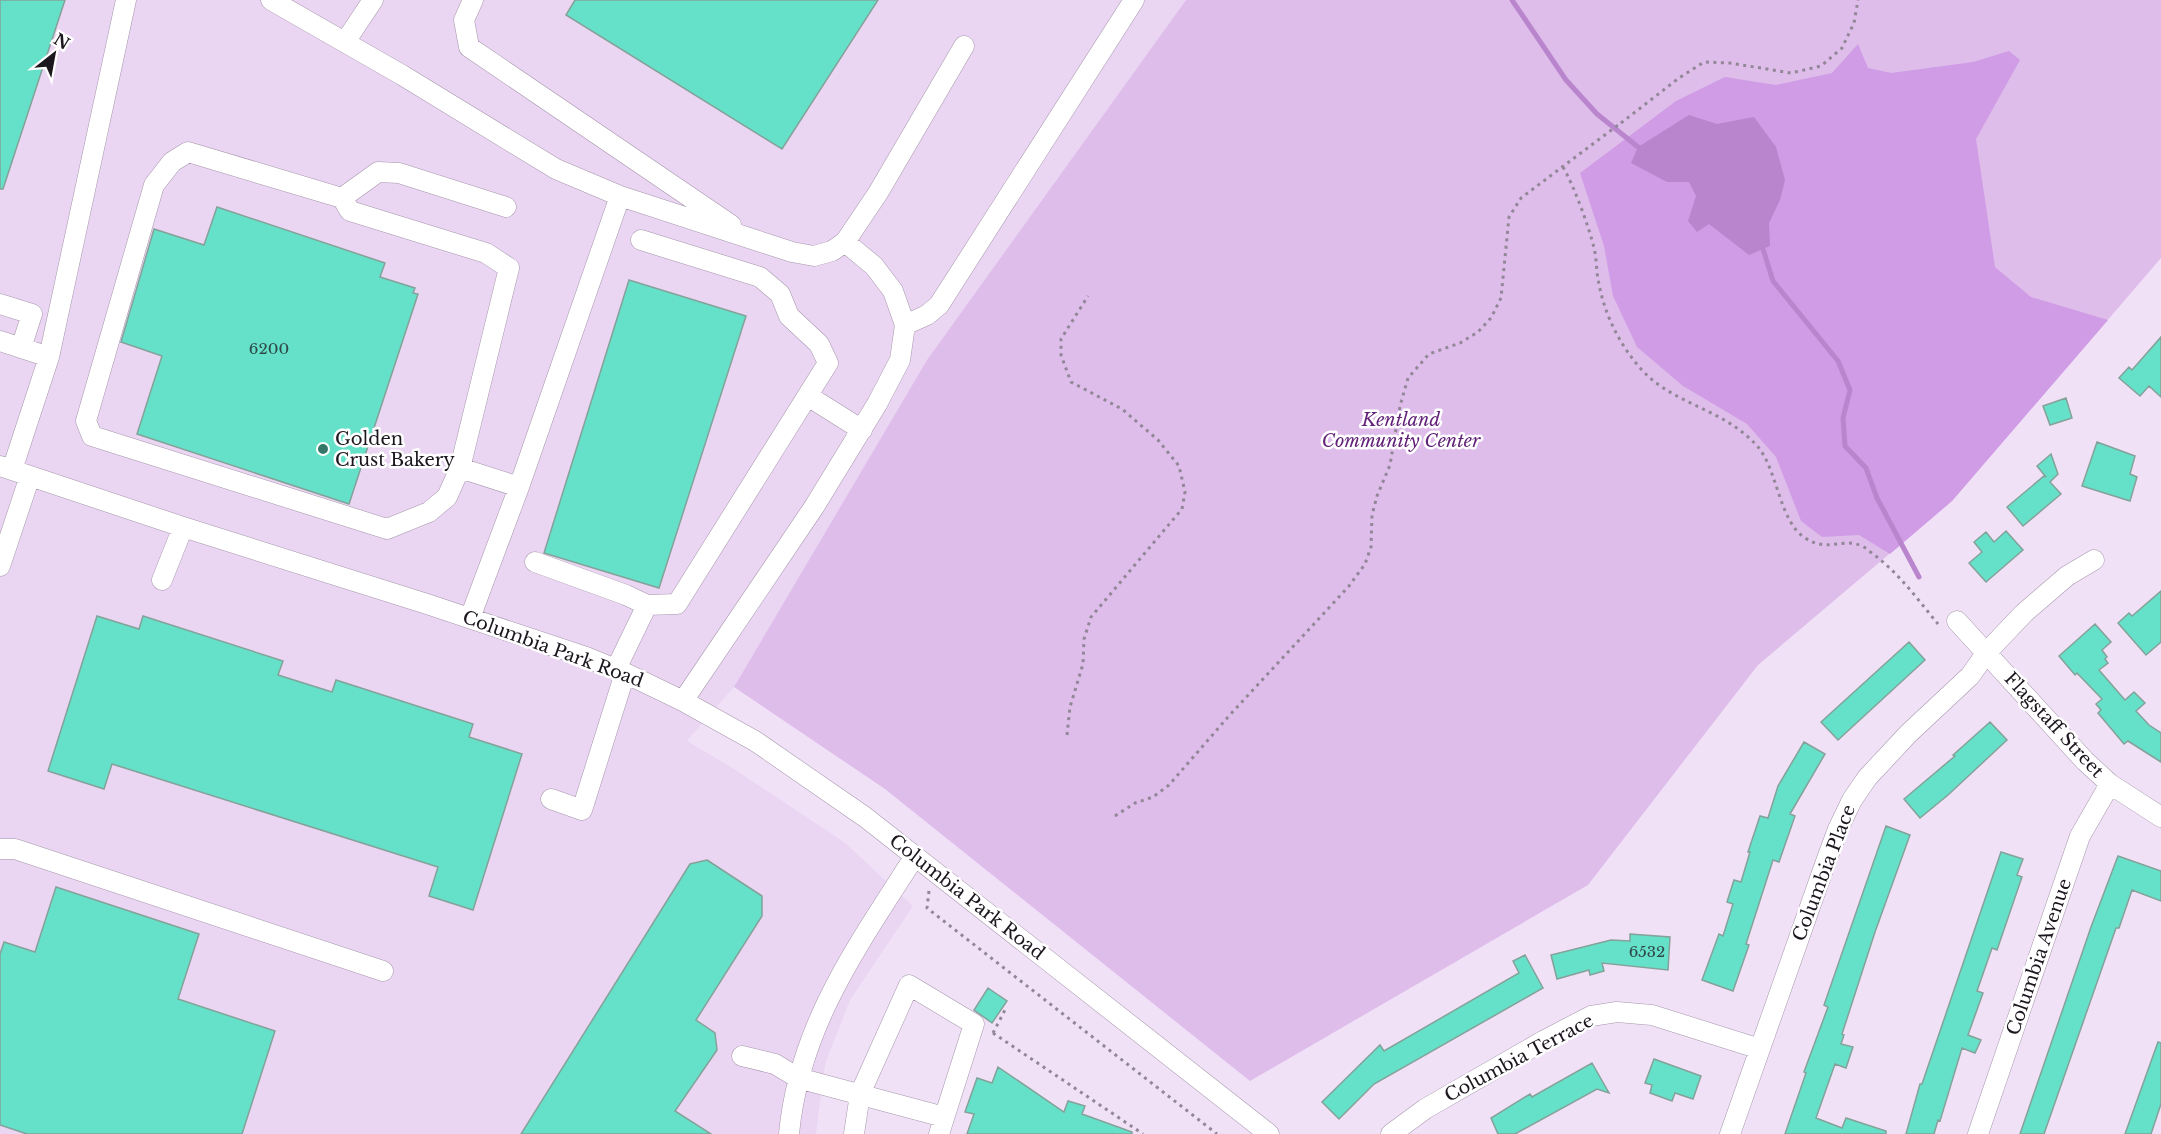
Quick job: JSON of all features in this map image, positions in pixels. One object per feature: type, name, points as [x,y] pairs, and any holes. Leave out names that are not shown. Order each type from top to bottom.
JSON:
[{"type":"street","points":[[0,566],[14,471],[49,357],[126,0]]},
{"type":"street","points":[[271,0],[556,169],[620,196],[792,252],[814,256],[832,251],[844,242],[878,194],[964,46]]},
{"type":"street","points":[[345,42],[373,0]]},
{"type":"street","points":[[473,0],[464,20],[469,47],[750,239]]},
{"type":"street","points":[[905,325],[927,315],[939,305],[1134,0]]},
{"type":"street","points":[[188,152],[342,198],[350,211],[486,253],[509,268],[460,468],[447,497],[429,512],[387,529],[92,436],[86,421],[154,185],[172,162],[188,152]]},
{"type":"street","points":[[342,198],[378,172],[399,173],[506,207]]},
{"type":"street","points":[[470,618],[519,487],[620,196]]},
{"type":"street","points":[[536,562],[647,605],[677,604],[828,363],[819,344],[789,316],[780,294],[760,277],[641,240]]},
{"type":"street","points":[[683,701],[814,507],[862,430],[900,360],[905,325],[893,291],[874,266],[844,242]]},
{"type":"street","points":[[0,304],[32,314],[21,348]]},
{"type":"street","points":[[0,341],[49,357]]},
{"type":"street","points":[[808,396],[862,430]]},
{"type":"street","points":[[460,468],[519,487]]},
{"type":"street","name":"Columbia Park Road","points":[[14,471],[470,618],[620,671],[683,701],[755,741],[865,817],[1269,1134]]},
{"type":"street","points":[[162,580],[183,527]]},
{"type":"street","name":"Columbia Place","points":[[1730,1134],[1827,857],[1852,800],[1867,778],[1908,734],[1970,676],[1987,652],[2024,613],[2077,568],[2094,560]]},
{"type":"street","points":[[550,799],[582,810],[620,671],[647,605]]},
{"type":"street","name":"Flagstaff Street","points":[[1958,621],[2061,735],[2110,784],[2161,817]]},
{"type":"street","name":"Columbia Avenue","points":[[1978,1134],[2080,836],[2110,784]]},
{"type":"street","points":[[0,849],[15,849],[383,971]]},
{"type":"street","points":[[789,1134],[792,1102],[816,1024],[831,992],[915,856]]},
{"type":"street","points":[[742,1056],[775,1064],[798,1078],[860,1094],[941,1125],[974,1024],[909,985],[860,1094],[854,1134]]},
{"type":"street","name":"Columbia Terrace","points":[[1391,1134],[1425,1109],[1591,1016],[1617,1012],[1652,1015],[1760,1049]]},
{"type":"path","points":[[1115,816],[1135,803],[1153,797],[1169,785],[1365,564],[1371,547],[1372,515],[1390,465],[1400,406],[1408,378],[1429,354],[1460,343],[1478,332],[1491,318],[1501,298],[1509,217],[1521,198],[1590,148],[1679,78],[1704,62],[1730,63],[1791,74],[1821,66],[1842,48],[1854,23],[1858,0]]},
{"type":"path","points":[[1563,167],[1570,179],[1594,247],[1605,308],[1617,336],[1642,370],[1667,392],[1708,410],[1738,428],[1759,448],[1780,493],[1790,523],[1804,538],[1823,546],[1844,543],[1863,546],[1893,569],[1942,628],[1958,621]]},
{"type":"path","points":[[1067,735],[1070,707],[1083,664],[1084,639],[1091,617],[1182,509],[1185,492],[1179,466],[1158,440],[1122,409],[1071,381],[1061,355],[1061,339],[1088,297]]},
{"type":"path","points":[[935,872],[927,908],[1217,1134]]},
{"type":"path","points":[[993,1033],[1143,1134]]},
{"type":"shaded area","points":[[0,0],[1186,0],[927,360],[734,687],[687,741],[734,769],[844,842],[913,906],[850,1000],[825,1064],[816,1134],[0,1134]]},
{"type":"shaded area","points":[[1858,44],[1868,68],[1891,73],[1973,62],[2009,51],[2020,60],[1976,139],[1995,267],[2031,297],[2108,320],[1952,501],[1890,554],[1859,535],[1822,537],[1801,521],[1776,457],[1747,424],[1683,386],[1637,347],[1613,296],[1604,246],[1580,173],[1676,101],[1725,77],[1776,85],[1832,73]]},
{"type":"shaded area","points":[[1689,115],[1717,124],[1754,117],[1776,147],[1785,180],[1780,200],[1769,223],[1770,246],[1749,255],[1709,224],[1697,232],[1688,221],[1696,196],[1689,182],[1667,182],[1631,163],[1638,147]]},
{"type":"green space","name":"Kentland Community Center","points":[[1186,0],[2161,0],[2161,258],[1952,501],[1758,665],[1588,885],[1250,1081],[885,789],[734,687],[927,360]]},
{"type":"building","points":[[0,0],[65,0],[3,189],[0,189]]},
{"type":"building","points":[[575,0],[878,0],[782,149],[566,15]]},
{"type":"building","points":[[217,207],[385,263],[380,277],[415,288],[413,293],[418,294],[349,504],[137,434],[162,356],[121,342],[154,229],[204,245]]},
{"type":"building","points":[[629,280],[746,316],[659,588],[544,553]]},
{"type":"building","points":[[2161,337],[2161,397],[2149,386],[2140,396],[2119,378],[2129,367],[2132,370]]},
{"type":"building","points":[[2066,398],[2072,418],[2050,425],[2043,406]]},
{"type":"building","points":[[2097,442],[2135,456],[2130,474],[2137,477],[2130,501],[2082,486]]},
{"type":"building","points":[[2051,454],[2058,474],[2050,482],[2061,494],[2023,526],[2007,507],[2044,476],[2046,477],[2037,466]]},
{"type":"building","points":[[2006,531],[2023,550],[1986,582],[1969,563],[1982,552],[1974,542],[1986,532],[1994,542]]},
{"type":"building","points":[[2161,591],[2161,642],[2146,655],[2118,623],[2129,613],[2132,616]]},
{"type":"building","points":[[97,616],[139,629],[143,616],[283,661],[278,675],[332,692],[336,680],[473,724],[469,737],[522,754],[473,910],[429,896],[438,867],[112,764],[104,789],[48,771]]},
{"type":"building","points":[[2095,624],[2111,642],[2102,650],[2108,663],[2099,670],[2125,700],[2134,692],[2145,703],[2136,711],[2149,725],[2161,733],[2161,762],[2128,741],[2124,744],[2098,713],[2101,710],[2096,704],[2102,699],[2077,673],[2075,675],[2059,656]]},
{"type":"building","points":[[1909,642],[1925,660],[1838,740],[1821,722]]},
{"type":"building","points":[[1990,722],[2007,740],[1920,818],[1904,799],[1955,756],[1953,755]]},
{"type":"building","points":[[1804,742],[1825,754],[1790,814],[1795,816],[1779,862],[1773,860],[1746,944],[1749,945],[1733,991],[1702,980],[1719,934],[1723,936],[1733,904],[1727,902],[1734,880],[1741,882],[1760,816],[1768,818],[1778,786]]},
{"type":"building","points":[[1886,826],[1910,835],[1842,1034],[1844,1035],[1841,1044],[1853,1047],[1846,1068],[1835,1064],[1816,1118],[1842,1128],[1846,1118],[1886,1131],[1886,1134],[1785,1134],[1806,1073],[1804,1072],[1828,1007],[1824,1005]]},
{"type":"building","points":[[2001,852],[2023,859],[2017,875],[2022,877],[1997,950],[1992,948],[1977,991],[1983,993],[1968,1035],[1981,1040],[1975,1053],[1962,1048],[1934,1134],[1906,1134],[1920,1084],[1922,1084]]},
{"type":"building","points":[[2118,856],[2161,871],[2161,901],[2132,890],[2119,928],[2116,928],[2044,1134],[2020,1134],[2091,927]]},
{"type":"building","points":[[707,860],[762,896],[762,916],[696,1020],[715,1033],[717,1050],[675,1111],[711,1134],[521,1134],[690,864]]},
{"type":"building","points":[[56,887],[199,934],[178,999],[275,1031],[242,1134],[27,1134],[0,1125],[0,954],[4,942],[35,952]]},
{"type":"building","points":[[1630,934],[1670,937],[1668,970],[1602,963],[1604,971],[1590,975],[1589,970],[1557,979],[1551,955],[1611,940],[1630,941]]},
{"type":"building","points":[[1525,955],[1543,988],[1374,1084],[1339,1119],[1322,1102],[1380,1045],[1384,1051],[1519,973],[1513,961]]},
{"type":"building","points":[[988,988],[1007,1001],[992,1023],[974,1010]]},
{"type":"building","points":[[2158,1042],[2161,1043],[2161,1104],[2151,1134],[2125,1134]]},
{"type":"building","points":[[1654,1059],[1701,1076],[1693,1099],[1675,1093],[1672,1101],[1650,1093],[1652,1085],[1645,1083]]},
{"type":"building","points":[[1592,1063],[1609,1093],[1597,1089],[1515,1134],[1498,1134],[1491,1118],[1530,1094],[1532,1097]]},
{"type":"building","points":[[998,1067],[1064,1112],[1068,1101],[1085,1106],[1082,1114],[1132,1132],[1132,1134],[967,1134],[974,1114],[965,1112],[977,1078],[992,1083]]},
{"type":"waterway","points":[[1512,0],[1566,80],[1597,114],[1638,147]]},
{"type":"waterway","points":[[1763,249],[1773,281],[1838,361],[1850,390],[1843,418],[1845,446],[1866,468],[1877,498],[1919,577]]},
{"type":"place","name":"Golden Crust Bakery","points":[[323,449]]}]
